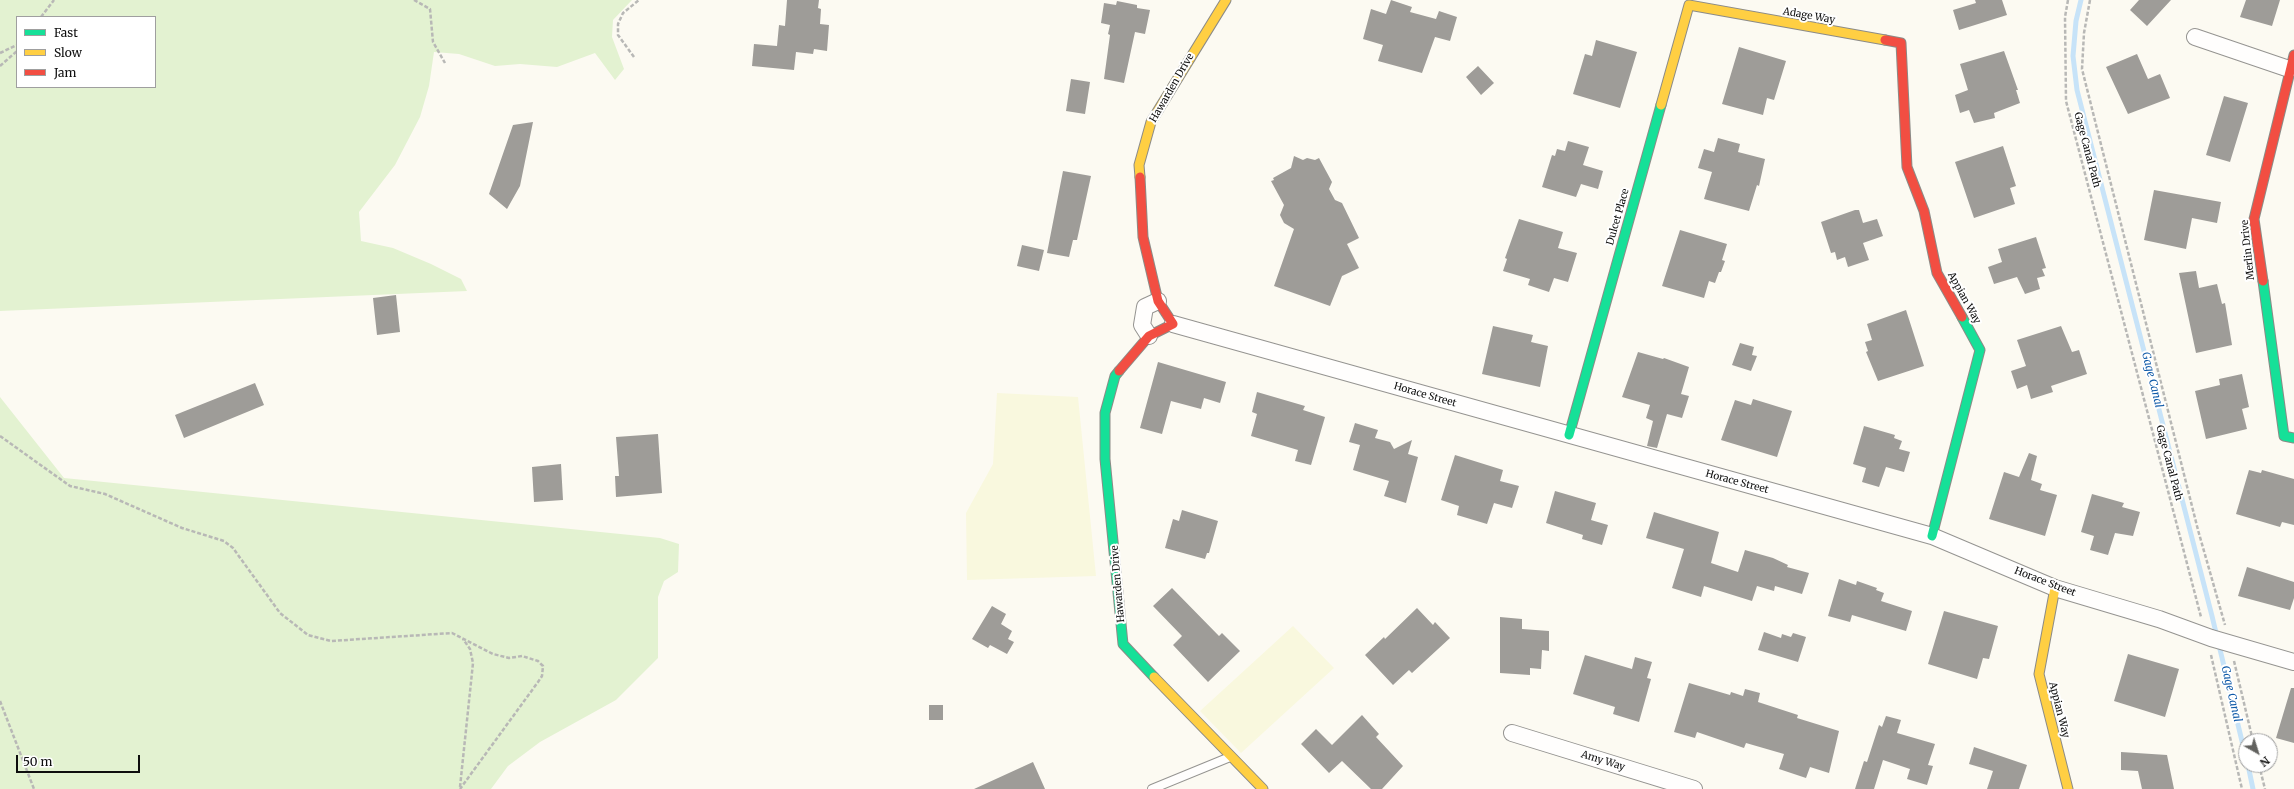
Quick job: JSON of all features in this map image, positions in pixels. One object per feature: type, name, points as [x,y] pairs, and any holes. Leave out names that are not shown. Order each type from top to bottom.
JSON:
[{"type":"street","name":"Hawarden Drive","points":[[1226,0],[1154,117],[1138,165],[1143,237],[1158,301],[1173,324],[1149,336],[1115,376],[1105,413],[1105,459],[1113,528],[1123,644],[1139,664],[1264,789]]},
{"type":"street","name":"Adage Way","points":[[1689,5],[1901,43]]},
{"type":"street","name":"Dulcet Place","points":[[1569,435],[1689,5]]},
{"type":"street","points":[[2195,37],[2292,62]]},
{"type":"street","name":"Appian Way","points":[[1901,43],[1907,167],[1924,211],[1937,273],[1980,350],[1932,536]]},
{"type":"street","name":"Merlin Drive","points":[[2292,62],[2254,219],[2284,436],[2294,438]]},
{"type":"street","points":[[1149,336],[1142,325],[1145,307],[1158,301]]},
{"type":"street","name":"Horace Street","points":[[1173,324],[1932,536],[2055,588],[2159,619],[2218,641],[2294,662]]},
{"type":"street","name":"Appian Way","points":[[2055,588],[2039,674],[2068,789]]},
{"type":"street","name":"Amy Way","points":[[1512,733],[1694,789]]},
{"type":"lane","points":[[1152,789],[1230,756]]},
{"type":"path","points":[[42,16],[54,0]]},
{"type":"path","points":[[414,0],[430,8],[433,42],[445,63]]},
{"type":"path","points":[[634,57],[618,35],[618,24],[623,13],[639,0]]},
{"type":"path","name":"Gage Canal Path","points":[[2068,0],[2065,17],[2066,101],[2218,641],[2250,733]]},
{"type":"path","name":"Gage Canal Path","points":[[2090,0],[2084,34],[2082,68],[2198,530],[2242,789]]},
{"type":"path","points":[[0,53],[16,45]]},
{"type":"path","points":[[0,66],[16,52]]},
{"type":"path","points":[[0,436],[70,486],[105,494],[182,528],[224,541],[233,548],[280,613],[308,635],[331,641],[442,633],[462,637],[493,654],[510,658],[531,658],[543,666],[542,676],[538,682],[466,778],[460,789]]},
{"type":"path","points":[[460,789],[473,663],[470,649],[462,637]]},
{"type":"path","points":[[0,701],[34,789]]},
{"type":"path","points":[[2261,773],[2264,789]]},
{"type":"green space","points":[[0,0],[632,0],[613,20],[612,37],[624,69],[615,80],[595,53],[557,67],[520,64],[495,66],[459,54],[434,52],[429,86],[420,117],[395,165],[359,212],[361,241],[393,248],[431,264],[461,279],[467,291],[0,311]]},
{"type":"green space","points":[[997,393],[1078,397],[1096,576],[967,580],[966,513],[993,464]]},
{"type":"green space","points":[[0,397],[64,478],[660,538],[679,544],[678,572],[664,581],[658,597],[658,658],[616,700],[540,742],[508,766],[491,789],[0,789]]},
{"type":"green space","points":[[1293,626],[1334,668],[1241,753],[1200,711]]},
{"type":"building","points":[[787,0],[819,0],[818,8],[821,9],[820,24],[829,25],[827,51],[814,49],[813,54],[796,52],[794,70],[752,66],[754,44],[777,46],[779,25],[785,26]]},
{"type":"building","points":[[1391,0],[1412,7],[1410,12],[1436,19],[1439,11],[1457,17],[1450,41],[1435,37],[1422,73],[1378,61],[1383,45],[1363,39],[1371,9],[1386,14]]},
{"type":"building","points":[[1975,0],[2002,0],[2007,15],[1959,30],[1953,10],[1976,3]]},
{"type":"building","points":[[2139,0],[2171,0],[2147,26],[2130,10]]},
{"type":"building","points":[[2246,0],[2280,0],[2272,26],[2240,17]]},
{"type":"building","points":[[1117,1],[1137,5],[1137,8],[1150,10],[1145,34],[1135,32],[1124,83],[1104,79],[1110,25],[1101,23],[1104,3],[1116,5]]},
{"type":"building","points":[[1596,40],[1637,52],[1620,108],[1573,94],[1585,54],[1592,56]]},
{"type":"building","points":[[1739,47],[1786,61],[1774,100],[1767,98],[1763,115],[1722,104]]},
{"type":"building","points":[[2004,51],[2018,90],[2016,90],[2020,103],[1994,113],[1995,118],[1974,123],[1969,110],[1960,113],[1955,95],[1968,90],[1960,64]]},
{"type":"building","points":[[2137,54],[2148,79],[2160,74],[2170,98],[2128,114],[2106,67]]},
{"type":"building","points":[[1478,66],[1494,83],[1481,95],[1466,77]]},
{"type":"building","points":[[1071,79],[1090,82],[1085,114],[1066,111]]},
{"type":"building","points":[[2224,96],[2248,103],[2230,162],[2206,155]]},
{"type":"building","points":[[533,122],[520,186],[507,209],[489,194],[513,125]]},
{"type":"building","points":[[1718,138],[1740,144],[1738,152],[1765,159],[1759,186],[1757,185],[1749,211],[1704,199],[1712,172],[1698,168],[1704,149],[1714,152]]},
{"type":"building","points":[[1568,141],[1589,147],[1583,165],[1603,171],[1598,189],[1581,184],[1576,197],[1542,187],[1552,155],[1555,156],[1557,149],[1565,151]]},
{"type":"building","points":[[2003,146],[2016,186],[2010,188],[2015,204],[1974,218],[1955,162]]},
{"type":"building","points":[[1294,156],[1303,160],[1307,158],[1315,160],[1319,158],[1332,182],[1329,189],[1335,200],[1342,203],[1359,238],[1347,244],[1359,268],[1342,276],[1330,306],[1274,286],[1294,229],[1284,223],[1280,215],[1284,205],[1271,181],[1274,180],[1273,178],[1291,168]]},
{"type":"building","points":[[1063,171],[1091,176],[1077,240],[1073,240],[1069,257],[1047,253]]},
{"type":"building","points":[[2154,190],[2221,202],[2217,223],[2192,218],[2186,249],[2144,240]]},
{"type":"building","points":[[1855,210],[1859,210],[1863,223],[1877,219],[1883,236],[1863,243],[1869,260],[1848,267],[1845,257],[1837,260],[1835,252],[1831,253],[1821,222]]},
{"type":"building","points":[[1519,219],[1563,232],[1558,248],[1577,253],[1568,282],[1554,278],[1549,292],[1528,285],[1530,279],[1503,271],[1507,259],[1505,258]]},
{"type":"building","points":[[1680,230],[1727,244],[1722,260],[1725,261],[1721,272],[1719,272],[1715,283],[1709,281],[1704,298],[1662,286]]},
{"type":"building","points":[[2036,237],[2046,268],[2042,269],[2045,276],[2037,278],[2040,289],[2025,294],[2017,277],[1994,284],[1988,267],[2002,262],[1998,249]]},
{"type":"building","points":[[1022,245],[1044,250],[1039,271],[1017,266]]},
{"type":"building","points":[[2196,271],[2199,288],[2217,284],[2222,304],[2225,303],[2232,345],[2196,353],[2179,273]]},
{"type":"building","points":[[396,295],[400,332],[377,335],[373,298]]},
{"type":"building","points":[[1906,310],[1924,366],[1878,381],[1866,352],[1868,351],[1865,342],[1872,340],[1867,324]]},
{"type":"building","points":[[1493,326],[1533,335],[1531,342],[1548,346],[1540,387],[1482,374]]},
{"type":"building","points":[[2061,326],[2072,352],[2079,350],[2087,374],[2051,386],[2053,392],[2031,399],[2027,385],[2017,389],[2011,371],[2026,366],[2017,340]]},
{"type":"building","points":[[1740,343],[1754,347],[1752,355],[1757,356],[1751,371],[1732,365]]},
{"type":"building","points":[[1638,352],[1664,358],[1689,367],[1681,394],[1689,396],[1682,418],[1667,414],[1657,448],[1647,446],[1653,421],[1646,418],[1650,405],[1622,397]]},
{"type":"building","points":[[1158,362],[1226,382],[1220,403],[1204,398],[1201,409],[1171,401],[1162,434],[1140,428]]},
{"type":"building","points":[[2242,374],[2249,407],[2242,409],[2247,429],[2206,439],[2195,391],[2220,385],[2219,379]]},
{"type":"building","points":[[255,383],[264,405],[184,438],[175,415]]},
{"type":"building","points":[[1257,392],[1305,406],[1303,410],[1325,417],[1311,465],[1295,461],[1298,450],[1251,436],[1257,414],[1252,412]]},
{"type":"building","points":[[1753,399],[1792,411],[1777,457],[1721,440],[1735,400],[1751,405]]},
{"type":"building","points":[[1355,423],[1378,430],[1375,438],[1390,442],[1394,449],[1412,440],[1408,454],[1418,457],[1406,503],[1384,496],[1389,481],[1353,470],[1360,445],[1349,442]]},
{"type":"building","points":[[1864,426],[1895,435],[1894,438],[1902,441],[1899,449],[1910,452],[1904,472],[1886,467],[1879,487],[1862,482],[1866,468],[1853,464]]},
{"type":"building","points":[[658,434],[662,493],[616,497],[615,476],[619,476],[616,437]]},
{"type":"building","points":[[2029,453],[2037,456],[2031,480],[2042,484],[2040,490],[2057,495],[2045,536],[1989,519],[2004,472],[2019,477]]},
{"type":"building","points":[[1455,455],[1503,470],[1500,481],[1519,486],[1512,508],[1494,503],[1487,524],[1457,515],[1459,506],[1441,500]]},
{"type":"building","points":[[561,464],[563,500],[534,502],[532,467]]},
{"type":"building","points":[[2249,470],[2261,473],[2262,470],[2294,479],[2294,525],[2282,522],[2280,527],[2236,514]]},
{"type":"building","points":[[1555,491],[1596,503],[1591,520],[1608,525],[1602,545],[1582,539],[1583,535],[1546,523]]},
{"type":"building","points":[[2092,494],[2124,503],[2122,507],[2140,512],[2133,536],[2115,533],[2108,555],[2090,550],[2094,536],[2081,532]]},
{"type":"building","points":[[1182,510],[1218,521],[1209,553],[1207,553],[1205,559],[1165,548],[1173,519],[1179,521]]},
{"type":"building","points":[[1654,512],[1719,532],[1711,563],[1738,572],[1745,550],[1773,558],[1788,565],[1787,567],[1809,573],[1802,594],[1775,586],[1774,591],[1757,586],[1752,601],[1704,586],[1701,597],[1672,588],[1684,549],[1646,538]]},
{"type":"building","points":[[2247,567],[2294,582],[2294,598],[2290,610],[2238,596]]},
{"type":"building","points":[[1839,579],[1856,585],[1857,581],[1877,588],[1876,590],[1884,593],[1881,601],[1912,611],[1906,631],[1852,615],[1850,622],[1828,616]]},
{"type":"building","points":[[1172,588],[1219,636],[1222,633],[1240,651],[1208,682],[1173,645],[1182,636],[1153,606]]},
{"type":"building","points":[[992,606],[1006,614],[1001,624],[1012,631],[1008,639],[1014,642],[1007,654],[990,645],[988,648],[972,639]]},
{"type":"building","points":[[1417,608],[1433,625],[1435,622],[1450,638],[1412,673],[1409,670],[1393,685],[1365,655],[1384,637],[1385,639]]},
{"type":"building","points":[[1944,611],[1998,626],[1989,659],[1983,658],[1977,679],[1928,664]]},
{"type":"building","points":[[1500,617],[1522,619],[1522,629],[1549,631],[1549,651],[1542,650],[1541,669],[1530,668],[1530,675],[1500,673]]},
{"type":"building","points":[[1764,632],[1781,638],[1782,634],[1791,637],[1793,633],[1806,637],[1798,662],[1758,650]]},
{"type":"building","points":[[2128,654],[2179,669],[2165,717],[2114,701]]},
{"type":"building","points":[[1585,655],[1632,669],[1635,657],[1652,662],[1647,678],[1651,679],[1639,722],[1613,714],[1615,707],[1573,694]]},
{"type":"building","points":[[1689,683],[1730,695],[1731,692],[1743,696],[1745,689],[1760,693],[1758,702],[1798,715],[1797,718],[1839,731],[1829,773],[1810,767],[1806,778],[1779,769],[1784,754],[1746,743],[1744,748],[1697,732],[1695,738],[1674,732]]},
{"type":"building","points":[[2291,688],[2294,688],[2294,743],[2278,739],[2278,733]]},
{"type":"building","points":[[929,705],[943,705],[943,720],[929,720]]},
{"type":"building","points":[[1362,715],[1379,734],[1376,737],[1403,766],[1382,789],[1371,789],[1342,761],[1329,773],[1301,744],[1316,729],[1332,745]]},
{"type":"building","points":[[1886,716],[1901,720],[1897,733],[1935,744],[1928,765],[1933,766],[1927,785],[1907,779],[1910,769],[1883,760],[1874,789],[1855,789],[1864,761],[1867,762],[1879,725],[1882,727]]},
{"type":"building","points":[[1974,747],[2027,765],[2019,789],[1987,789],[1993,771],[1969,764]]},
{"type":"building","points":[[2121,752],[2167,755],[2174,789],[2142,789],[2138,771],[2121,770]]},
{"type":"building","points":[[1033,762],[1045,789],[974,789]]},
{"type":"waterway","name":"Gage Canal","points":[[2081,0],[2076,21],[2073,56],[2077,90],[2212,616],[2240,733]]},
{"type":"waterway","name":"Gage Canal","points":[[2250,773],[2253,789]]},
{"type":"traffic: fast","points":[[1569,435],[1661,105]]},
{"type":"traffic: fast","points":[[2263,281],[2284,436],[2294,438]]},
{"type":"traffic: fast","points":[[1932,536],[1980,350],[1962,317]]},
{"type":"traffic: fast","points":[[1119,371],[1115,376],[1105,413],[1105,459],[1123,644],[1154,677]]},
{"type":"traffic: slow","points":[[1140,177],[1139,165],[1151,122],[1226,0]]},
{"type":"traffic: slow","points":[[1661,105],[1689,5],[1885,40]]},
{"type":"traffic: slow","points":[[2055,588],[2039,674],[2068,789]]},
{"type":"traffic: slow","points":[[1154,677],[1263,789]]},
{"type":"traffic: jam","points":[[1885,40],[1901,43],[1907,167],[1924,211],[1937,273],[1962,317]]},
{"type":"traffic: jam","points":[[2263,281],[2254,219],[2294,55]]},
{"type":"traffic: jam","points":[[1119,371],[1149,336],[1173,324],[1158,301],[1143,237],[1140,177]]}]
